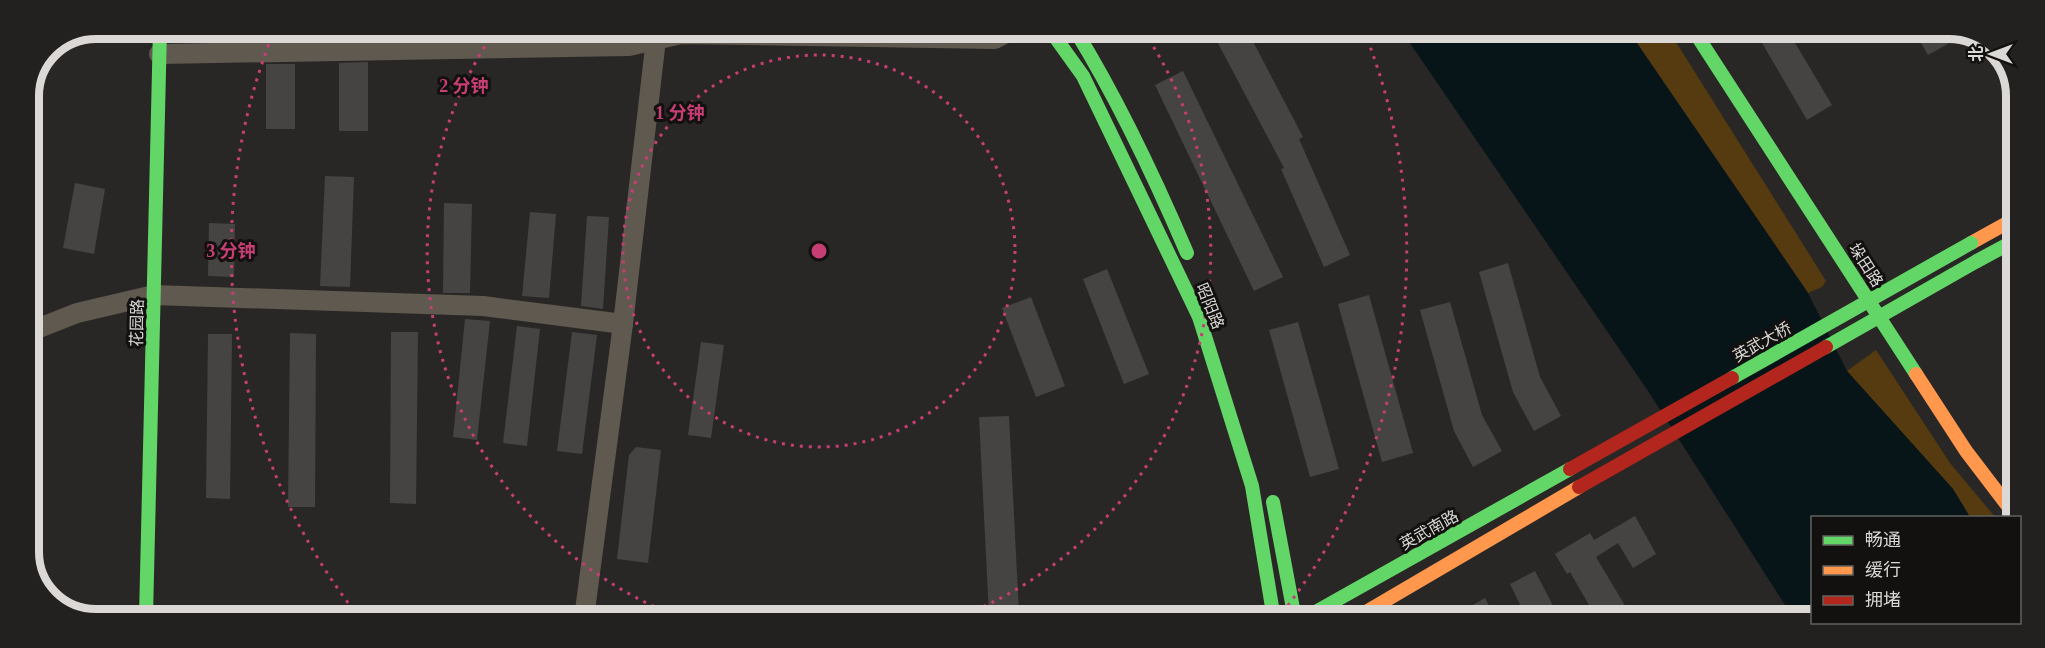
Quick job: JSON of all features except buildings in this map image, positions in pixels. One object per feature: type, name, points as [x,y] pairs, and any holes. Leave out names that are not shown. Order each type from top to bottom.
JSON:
[{"type":"main road","name":"花园路","points":[[146,609],[159,39]]},
{"type":"main road","name":"昭阳路","points":[[1056,39],[1083,76],[1199,317],[1252,486],[1272,609]]},
{"type":"main road","name":"昭阳路","points":[[1081,39],[1102,72],[1156,178],[1191,262]]},
{"type":"main road","name":"垛田路","points":[[1700,39],[1966,451],[2006,504]]},
{"type":"main road","name":"英武大桥","points":[[1570,469],[2006,224]]},
{"type":"main road","points":[[1371,609],[1579,487],[2006,245]]},
{"type":"main road","name":"昭阳路","points":[[1208,304],[1216,326]]},
{"type":"main road","name":"英武南路","points":[[1321,609],[1570,469]]},
{"type":"main road","points":[[1270,486],[1293,609]]},
{"type":"street","points":[[159,54],[629,46],[656,39],[623,324],[585,609]]},
{"type":"street","points":[[39,328],[77,313],[154,295],[483,306],[623,324]]},
{"type":"shaded area","points":[[1407,39],[1634,39],[1808,293],[1847,371],[1953,489],[1969,516],[1811,516],[1811,609],[1788,609],[1648,391]]},
{"type":"shaded area","points":[[1634,39],[1674,39],[1826,281],[1822,287],[1808,293]]},
{"type":"shaded area","points":[[1876,350],[1950,463],[1994,516],[1969,516],[1953,489],[1847,371]]},
{"type":"traffic: fast","points":[[146,609],[160,39]]},
{"type":"traffic: fast","points":[[1056,39],[1083,76],[1199,317],[1252,486],[1272,609]]},
{"type":"traffic: fast","points":[[1080,39],[1135,139],[1187,253]]},
{"type":"traffic: fast","points":[[1699,39],[1916,374]]},
{"type":"traffic: fast","points":[[1732,378],[1971,243]]},
{"type":"traffic: fast","points":[[1977,261],[2006,245]]},
{"type":"traffic: fast","points":[[1826,347],[1977,261]]},
{"type":"traffic: fast","points":[[1321,609],[1570,469]]},
{"type":"traffic: fast","points":[[1273,502],[1293,609]]},
{"type":"traffic: slow","points":[[1971,243],[2006,224]]},
{"type":"traffic: slow","points":[[1916,374],[1966,451],[2006,504]]},
{"type":"traffic: slow","points":[[1371,609],[1579,487]]},
{"type":"traffic: jam","points":[[1579,487],[1826,347]]},
{"type":"traffic: jam","points":[[1570,469],[1732,378]]}]
